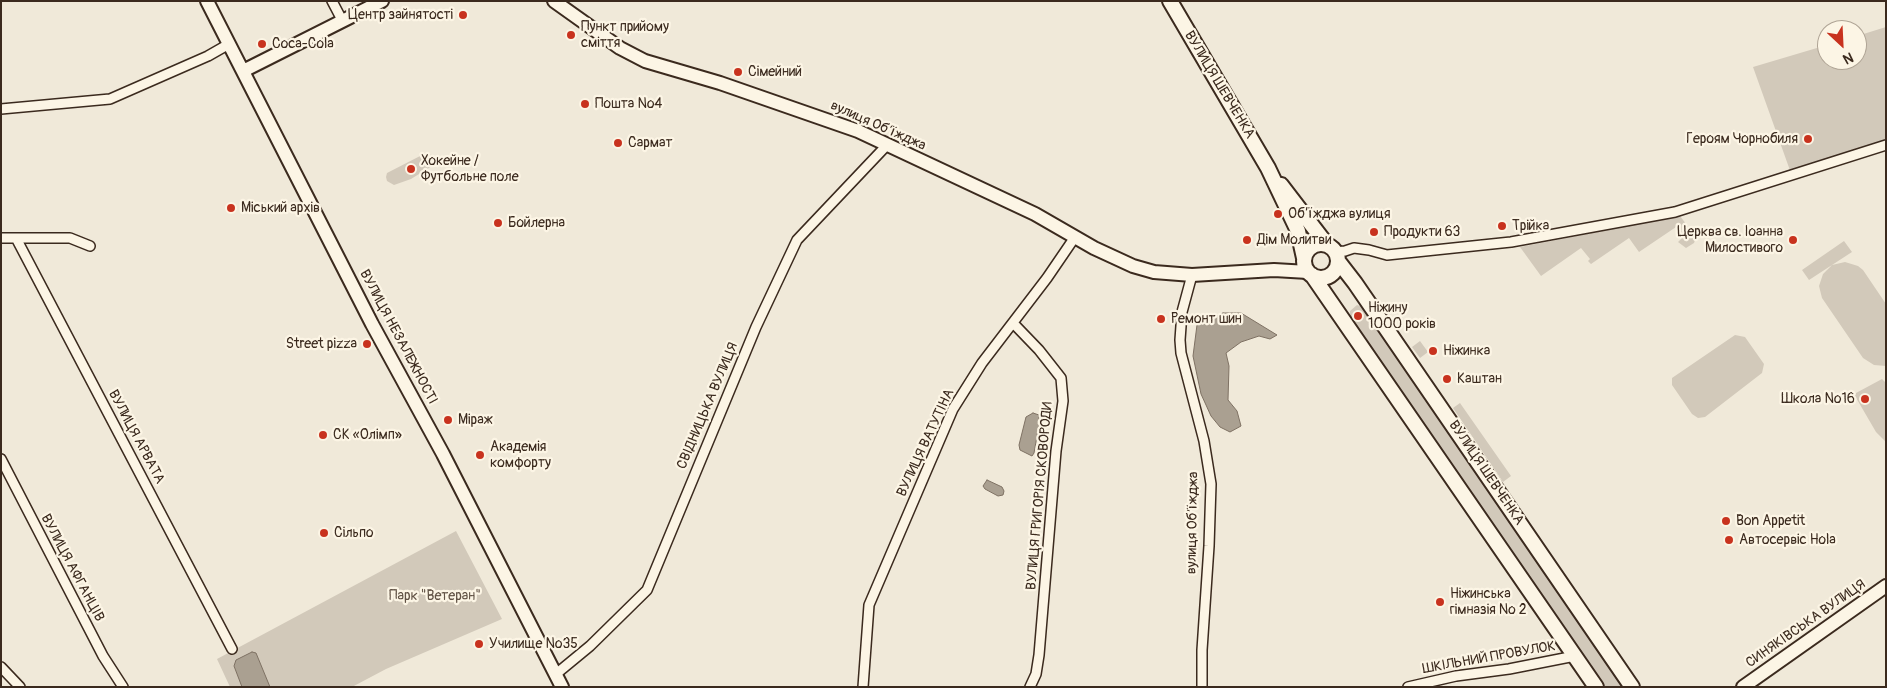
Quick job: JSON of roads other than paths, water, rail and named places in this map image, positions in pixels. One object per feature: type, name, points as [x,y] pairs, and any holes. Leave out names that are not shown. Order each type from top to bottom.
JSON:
[{"type":"main road","name":"ВУЛИЦЯ ШЕВЧЕНКА","points":[[1170,1],[1268,168],[1298,231],[1307,266],[1596,687]]},
{"type":"main road","name":"ВУЛИЦЯ ШЕВЧЕНКА","points":[[1268,168],[1335,255],[1632,687]]},
{"type":"main road","points":[[1322,244],[1335,255],[1336,270],[1329,276],[1320,278],[1307,266],[1306,253],[1312,246],[1322,244]]},
{"type":"street","name":"ВУЛИЦЯ НЕЗАЛЕЖНОСТІ","points":[[207,1],[372,324],[443,454],[562,687]]},
{"type":"street","points":[[332,1],[342,20]]},
{"type":"street","points":[[243,71],[382,1]]},
{"type":"street","name":"вулиця Обʼїжджа","points":[[554,1],[581,22],[628,53],[645,61],[720,83],[811,113],[858,131],[1036,214],[1118,261],[1154,272],[1192,276],[1307,266]]},
{"type":"street","points":[[1,109],[110,99],[208,56],[229,44]]},
{"type":"street","name":"СВІДНИЦЬКА ВУЛИЦЯ","points":[[556,674],[590,646],[648,590],[756,327],[797,240],[887,145]]},
{"type":"street","points":[[1335,255],[1349,257],[1358,249],[1387,255],[1510,242],[1675,212],[1886,145]]},
{"type":"street","name":"ВУЛИЦЯ ВАТУТІНА","points":[[863,687],[869,605],[953,409],[982,363],[1075,237]]},
{"type":"street","points":[[1,238],[70,238],[90,246]]},
{"type":"street","name":"ВУЛИЦЯ АРВАТА","points":[[16,238],[232,649]]},
{"type":"street","name":"вулиця Обʼїжджа","points":[[1192,276],[1182,312],[1181,352],[1204,441],[1211,484],[1202,650],[1202,687]]},
{"type":"street","name":"ВУЛИЦЯ ГРИГОРІЯ СКОВОРОДИ","points":[[1013,323],[1039,350],[1061,378],[1063,401],[1056,451],[1039,655],[1036,674],[1030,687]]},
{"type":"street","name":"ВУЛИЦЯ АФГАНЦІВ","points":[[1,459],[103,656],[123,687]]},
{"type":"street","name":"СИНЯКІВСЬКА ВУЛИЦЯ","points":[[1743,687],[1886,586]]},
{"type":"street","name":"ШКІЛЬНИЙ ПРОВУЛОК","points":[[1411,686],[1575,656]]},
{"type":"street","points":[[1,667],[20,687]]},
{"type":"place","name":"Центр зайнятості","points":[[463,15]]},
{"type":"place","name":"Пункт прийому сміття","points":[[571,35]]},
{"type":"place","name":"Coca-Cola","points":[[262,44]]},
{"type":"place","name":"Сімейний","points":[[738,72]]},
{"type":"place","name":"Пошта №4","points":[[585,104]]},
{"type":"place","name":"Героям Чорнобиля","points":[[1808,139]]},
{"type":"place","name":"Сармат","points":[[618,143]]},
{"type":"place","name":"Хокейне / Футбольне поле","points":[[411,169]]},
{"type":"place","name":"Міський архів","points":[[231,208]]},
{"type":"place","name":"Об’їжджа вулиця","points":[[1278,214]]},
{"type":"place","name":"Бойлерна","points":[[498,223]]},
{"type":"place","name":"Трійка","points":[[1502,226]]},
{"type":"place","name":"Продукти 63","points":[[1374,232]]},
{"type":"place","name":"Дім Молитви","points":[[1247,240]]},
{"type":"place","name":"Церква св. Іоанна Милостивого","points":[[1793,240]]},
{"type":"place","name":"Ніжину 1000 років","points":[[1358,316]]},
{"type":"place","name":"Ремонт шин","points":[[1161,319]]},
{"type":"place","name":"Street pizza","points":[[367,344]]},
{"type":"place","name":"Ніжинка","points":[[1433,351]]},
{"type":"place","name":"Каштан","points":[[1447,379]]},
{"type":"place","name":"Школа №16","points":[[1865,399]]},
{"type":"place","name":"Міраж","points":[[448,420]]},
{"type":"place","name":"СК «Олімп»","points":[[323,435]]},
{"type":"place","name":"Академія комфорту","points":[[480,455]]},
{"type":"place","name":"Bon Appetit","points":[[1726,521]]},
{"type":"place","name":"Сільпо","points":[[324,533]]},
{"type":"place","name":"Автосервіс Hola","points":[[1729,540]]},
{"type":"place","name":"Ніжинська гімназія № 2","points":[[1440,602]]},
{"type":"place","name":"Училище №35","points":[[479,644]]},
{"type":"park label","name":"Парк \"Ветеран\"","points":[[435,596]]}]
